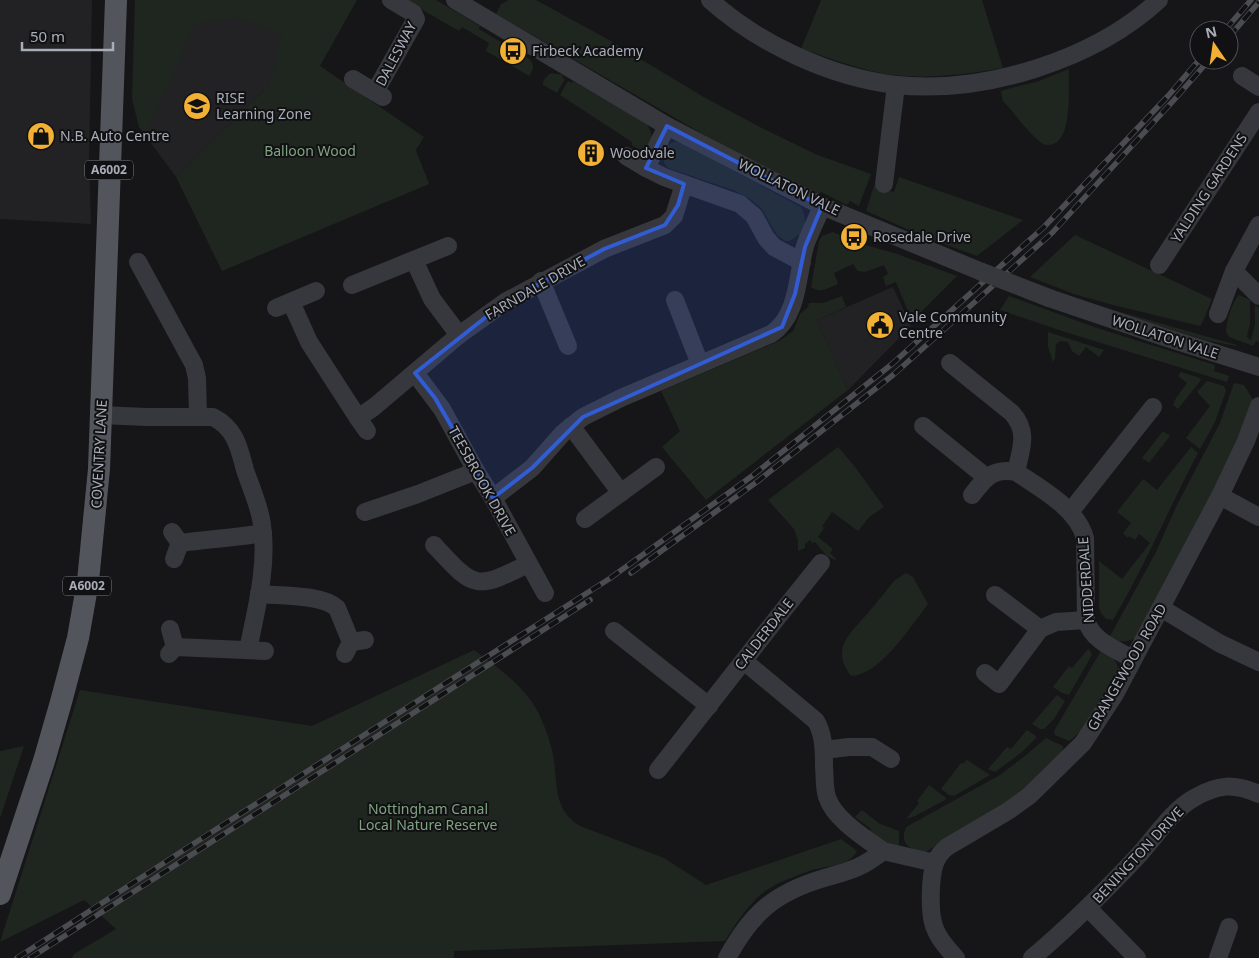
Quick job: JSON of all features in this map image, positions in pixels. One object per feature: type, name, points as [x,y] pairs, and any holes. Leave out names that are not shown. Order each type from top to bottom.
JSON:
[{"type":"main road","name":"COVENTRY LANE","points":[[0,894],[44,761],[78,638],[88,580],[94,527],[101,415],[116,0]]},
{"type":"street","name":"DALESWAY","points":[[353,79],[379,94],[416,19],[413,13],[391,0]]},
{"type":"street","name":"WOLLATON VALE","points":[[455,0],[667,126],[822,206],[1049,298],[1259,367]]},
{"type":"street","points":[[710,0],[740,25],[778,48],[844,73],[896,84],[946,85],[993,80],[1044,65],[1103,41],[1132,23],[1159,0]]},
{"type":"street","points":[[1242,76],[1259,87]]},
{"type":"street","points":[[884,184],[896,84]]},
{"type":"street","name":"YALDING GARDENS","points":[[1160,265],[1259,112]]},
{"type":"street","points":[[646,168],[667,126]]},
{"type":"street","points":[[626,156],[646,168],[740,204],[754,216],[766,238],[774,247],[802,262]]},
{"type":"street","name":"FARNDALE DRIVE","points":[[316,291],[283,305],[362,425],[374,407],[494,308],[541,281],[604,249],[665,225],[674,216],[684,184]]},
{"type":"street","points":[[493,498],[532,468],[571,426],[598,408],[771,334],[782,327],[790,308],[811,231],[822,206]]},
{"type":"street","points":[[1218,314],[1234,271],[1259,224]]},
{"type":"street","points":[[361,287],[414,260],[448,246]]},
{"type":"street","points":[[414,260],[432,299],[459,335]]},
{"type":"street","points":[[138,262],[144,288],[194,365],[197,378],[198,416]]},
{"type":"street","points":[[1234,271],[1259,296]]},
{"type":"street","points":[[541,281],[569,334]]},
{"type":"street","points":[[683,307],[700,364]]},
{"type":"street","points":[[950,363],[1012,412],[1022,427],[1023,435],[1016,472],[1003,472],[986,477],[972,495]]},
{"type":"street","name":"TEESBROOK DRIVE","points":[[414,373],[442,409],[545,593]]},
{"type":"street","name":"GRANGEWOOD ROAD","points":[[935,863],[942,852],[948,847],[1008,811],[1029,796],[1083,743],[1115,694],[1220,496],[1246,441],[1259,406]]},
{"type":"street","points":[[1070,512],[1153,407]]},
{"type":"street","points":[[101,415],[213,417],[222,421],[233,436],[238,445],[262,523],[263,533],[263,560],[259,594],[248,650]]},
{"type":"street","points":[[571,426],[620,493]]},
{"type":"street","points":[[922,426],[986,477]]},
{"type":"street","points":[[585,519],[656,467]]},
{"type":"street","points":[[365,512],[416,489],[476,472]]},
{"type":"street","name":"NIDDERDALE","points":[[1016,472],[1039,487],[1070,512],[1082,529],[1085,538],[1086,620],[1095,636],[1133,659]]},
{"type":"street","points":[[1220,496],[1259,517]]},
{"type":"street","points":[[175,545],[202,540],[240,538],[263,533]]},
{"type":"street","points":[[434,545],[459,571],[478,582],[494,580],[528,564]]},
{"type":"street","name":"CALDERDALE","points":[[658,770],[821,563]]},
{"type":"street","points":[[259,594],[326,601],[338,600],[337,608],[354,645]]},
{"type":"street","points":[[996,595],[1040,629]]},
{"type":"street","points":[[1161,608],[1219,643],[1259,662]]},
{"type":"street","points":[[985,673],[999,684],[1040,629],[1056,622],[1086,620]]},
{"type":"street","points":[[170,629],[172,651],[265,651]]},
{"type":"street","points":[[614,631],[708,706]]},
{"type":"street","points":[[744,660],[816,721],[822,734],[825,786],[833,810],[862,836],[883,850],[935,863],[932,892],[934,925],[941,941],[956,958]]},
{"type":"street","points":[[824,750],[872,747],[891,759]]},
{"type":"street","name":"BENINGTON DRIVE","points":[[1032,958],[1088,908],[1138,856],[1180,808],[1193,798],[1218,788],[1232,786],[1243,787],[1259,794]]},
{"type":"street","points":[[727,958],[734,944],[769,903],[795,888],[853,870],[868,863],[883,850]]},
{"type":"street","points":[[1088,908],[1137,958]]},
{"type":"highlighted area","points":[[667,126],[822,206],[805,247],[795,294],[782,327],[583,417],[532,468],[493,498],[435,398],[415,373],[505,302],[604,249],[665,225],[678,205],[684,184],[646,168]]},
{"type":"shaded area","points":[[0,0],[92,0],[89,162],[91,224],[0,219]]},
{"type":"shaded area","name":"RISE Learning Zone","points":[[191,0],[292,26],[270,84],[176,177],[139,127],[153,76]]},
{"type":"shaded area","points":[[893,287],[911,326],[848,390],[817,320]]},
{"type":"green space","name":"Balloon Wood","points":[[135,0],[357,0],[320,66],[424,137],[416,150],[429,184],[222,271],[176,177],[270,84],[282,34],[237,17],[195,25],[146,134],[139,127],[132,99]]},
{"type":"green space","points":[[405,0],[436,0],[480,26],[479,29],[509,47],[509,50],[516,54],[518,52],[529,59],[533,64],[532,71],[529,76],[486,51],[489,43],[462,27],[459,31]]},
{"type":"green space","points":[[509,0],[536,0],[609,40],[702,96],[758,126],[815,154],[871,174],[859,206],[850,201],[847,205],[821,192],[818,195],[720,144],[496,14],[501,4]]},
{"type":"green space","points":[[821,0],[982,0],[1003,68],[949,75],[894,75],[859,68],[801,49]]},
{"type":"green space","points":[[1069,69],[1069,99],[1064,132],[1059,140],[1053,144],[1044,144],[1030,132],[1003,101],[1001,92],[1036,82]]},
{"type":"green space","points":[[551,73],[563,75],[562,77],[565,79],[557,93],[543,85],[546,77]]},
{"type":"green space","points":[[568,81],[572,83],[573,81],[646,123],[652,139],[649,146],[642,152],[632,145],[632,142],[560,95]]},
{"type":"green space","points":[[680,142],[801,207],[805,222],[801,236],[798,235],[790,241],[785,241],[777,235],[761,208],[750,199],[733,190],[668,168],[664,163],[664,156],[661,154],[666,145]]},
{"type":"green space","points":[[899,177],[1023,220],[977,256],[930,239],[866,211],[874,186],[894,192]]},
{"type":"green space","points":[[833,232],[862,244],[897,254],[957,276],[916,317],[910,316],[896,282],[886,286],[883,277],[888,274],[884,265],[865,272],[858,271],[853,264],[834,273],[838,284],[824,290],[814,289],[811,287],[819,241],[822,236]]},
{"type":"green space","points":[[1075,235],[1212,299],[1200,326],[1074,294],[1030,277]]},
{"type":"green space","points":[[1239,295],[1250,300],[1250,323],[1247,337],[1251,340],[1255,324],[1255,305],[1259,308],[1259,342],[1256,341],[1253,346],[1229,337],[1226,331],[1230,312]]},
{"type":"green space","points":[[842,296],[846,307],[817,320],[848,390],[706,500],[662,447],[680,431],[661,391],[779,341],[793,331],[800,314],[808,307],[809,303],[823,303]]},
{"type":"green space","points":[[1009,296],[1097,328],[1215,365],[1214,371],[1229,376],[1227,382],[1000,310]]},
{"type":"green space","points":[[1099,306],[1237,346],[1209,341],[1099,308]]},
{"type":"green space","points":[[1048,332],[1104,350],[1099,357],[1086,347],[1079,356],[1072,351],[1068,342],[1061,341],[1056,344],[1053,362],[1048,347]]},
{"type":"green space","points":[[1181,372],[1201,380],[1178,409],[1173,405],[1187,383],[1178,376]]},
{"type":"green space","points":[[1207,381],[1224,386],[1226,391],[1215,422],[1200,449],[1186,438],[1210,406],[1197,392]]},
{"type":"green space","points":[[1234,383],[1244,385],[1254,401],[1226,471],[1139,635],[1132,640],[1125,641],[1109,638],[1156,552],[1177,505],[1220,423]]},
{"type":"green space","points":[[1163,431],[1170,436],[1149,463],[1142,458]]},
{"type":"green space","points":[[838,447],[884,507],[869,517],[858,531],[832,512],[822,526],[824,528],[818,537],[833,549],[830,553],[835,560],[827,556],[815,542],[812,543],[810,540],[805,544],[805,548],[798,551],[798,540],[794,529],[768,500]]},
{"type":"green space","points":[[1191,447],[1198,453],[1125,600],[1113,620],[1106,619],[1099,607],[1099,561],[1122,579],[1150,543],[1139,534],[1135,540],[1129,536],[1128,538],[1123,533],[1131,523],[1117,512],[1143,479],[1157,490]]},
{"type":"green space","points":[[906,573],[913,577],[928,604],[904,636],[883,659],[873,668],[862,674],[851,676],[842,657],[842,649],[845,642],[895,580]]},
{"type":"green space","points":[[1088,649],[1092,655],[1069,695],[1053,687],[1069,666],[1072,668]]},
{"type":"green space","points":[[1102,649],[1116,662],[1117,674],[1096,710],[1077,735],[1069,741],[1055,735],[1054,731]]},
{"type":"green space","name":"Nottingham Canal Local Nature Reserve","points":[[474,650],[519,686],[533,704],[547,734],[553,754],[560,803],[571,819],[580,826],[664,858],[706,885],[841,839],[857,851],[849,860],[809,871],[783,881],[765,891],[745,911],[725,941],[454,951],[454,958],[72,958],[74,954],[116,929],[84,900],[0,942],[80,690],[312,726]]},
{"type":"green space","points":[[1057,695],[1065,701],[1054,719],[1044,729],[1040,729],[1032,724]]},
{"type":"green space","points":[[1027,730],[1035,735],[1036,738],[1022,752],[995,772],[988,769],[1007,747],[1011,749]]},
{"type":"green space","points":[[1046,738],[1063,746],[1063,750],[1042,774],[1023,791],[924,853],[914,850],[907,845],[904,838],[906,827],[1000,775]]},
{"type":"green space","points":[[24,746],[0,818],[0,751]]},
{"type":"green space","points":[[967,760],[990,775],[954,796],[949,795],[941,789],[961,763],[963,764]]},
{"type":"green space","points":[[929,785],[946,798],[945,800],[906,819],[919,803],[917,801]]},
{"type":"green space","points":[[862,810],[880,824],[899,831],[899,845],[897,847],[891,847],[869,833],[871,829],[855,817]]},
{"type":"railway","points":[[1234,20],[1251,0]]},
{"type":"railway","points":[[1239,25],[1259,2]]},
{"type":"railway","points":[[17,958],[609,579],[752,476],[892,364],[1044,227],[1190,70]]},
{"type":"railway","points":[[631,573],[758,481],[893,375],[1052,233],[1200,70]]},
{"type":"railway","points":[[30,958],[590,600]]},
{"type":"place","name":"Firbeck Academy","points":[[513,51]]},
{"type":"place","name":"RISE Learning Zone","points":[[197,106]]},
{"type":"place","name":"N.B. Auto Centre","points":[[41,136]]},
{"type":"place","name":"Woodvale","points":[[591,153]]},
{"type":"place","name":"Rosedale Drive","points":[[854,237]]},
{"type":"place","name":"Vale Community Centre","points":[[880,325]]}]
